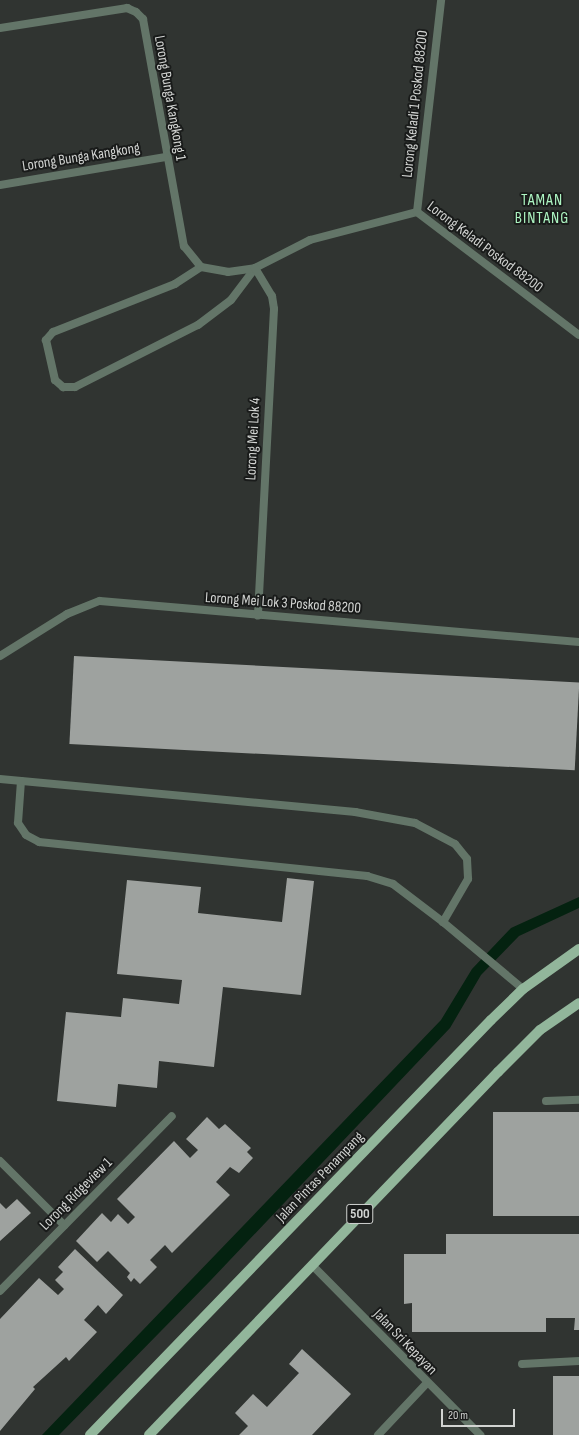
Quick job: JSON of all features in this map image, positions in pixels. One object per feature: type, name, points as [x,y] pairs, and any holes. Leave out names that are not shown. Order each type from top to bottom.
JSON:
[{"type":"main road","name":"Jalan Pintas Penampang","points":[[90,1435],[523,989],[579,949]]},
{"type":"main road","name":"500","points":[[149,1435],[540,1030],[579,1002]]},
{"type":"street","name":"Lorong Keladi 1 Poskod 88200","points":[[418,212],[441,0]]},
{"type":"street","name":"Lorong Bunga Kangkong 1","points":[[0,28],[127,8],[136,12],[143,19],[166,157],[184,246],[201,267]]},
{"type":"street","name":"Lorong Bunga Kangkong","points":[[0,185],[166,157]]},
{"type":"street","name":"Lorong Keladi Poskod 88200","points":[[255,268],[310,240],[418,212],[579,335]]},
{"type":"street","points":[[201,267],[228,272],[255,268],[231,300],[198,326],[75,387],[58,384],[46,340],[53,332],[175,284],[201,267]]},
{"type":"street","name":"Lorong Mei Lok 4","points":[[255,268],[272,296],[274,309],[258,616]]},
{"type":"street","name":"Lorong Mei Lok 3 Poskod 88200","points":[[0,656],[72,611],[100,601],[258,616],[501,633],[579,642]]},
{"type":"street","points":[[0,779],[355,812],[416,824],[455,844],[467,859],[468,879],[443,922]]},
{"type":"street","points":[[21,781],[18,822],[26,835],[39,842],[367,876],[393,884],[443,922],[523,989]]},
{"type":"street","points":[[546,1101],[579,1100]]},
{"type":"street","name":"Lorong Ridgeview 1","points":[[0,1291],[172,1116]]},
{"type":"street","points":[[0,1161],[64,1226]]},
{"type":"street","name":"Jalan Sri Kepayan","points":[[313,1266],[426,1384],[480,1435]]},
{"type":"street","points":[[522,1364],[579,1361]]},
{"type":"street","points":[[378,1435],[426,1384]]},
{"type":"shaded area","points":[[579,897],[579,908],[519,936],[481,975],[450,1028],[211,1280],[59,1435],[42,1435],[441,1020],[472,969],[511,928]]},
{"type":"building","points":[[74,656],[579,682],[575,770],[69,744]]},
{"type":"building","points":[[287,878],[314,881],[301,995],[223,987],[214,1067],[159,1061],[157,1088],[118,1084],[116,1107],[57,1101],[66,1012],[121,1017],[123,998],[179,1004],[182,980],[117,974],[127,880],[201,887],[198,913],[282,922]]},
{"type":"building","points":[[493,1112],[579,1112],[579,1216],[493,1216]]},
{"type":"building","points":[[207,1117],[219,1129],[225,1124],[251,1148],[247,1152],[253,1158],[239,1173],[230,1167],[216,1182],[230,1195],[172,1253],[165,1245],[150,1260],[157,1267],[140,1284],[134,1278],[131,1282],[127,1277],[130,1273],[108,1251],[97,1262],[76,1241],[102,1213],[111,1222],[118,1214],[128,1224],[135,1217],[117,1199],[174,1141],[190,1158],[198,1150],[186,1139]]},
{"type":"building","points":[[17,1199],[31,1213],[0,1241],[0,1203],[6,1209]]},
{"type":"building","points":[[446,1234],[579,1234],[579,1330],[574,1330],[575,1318],[546,1318],[546,1332],[412,1332],[412,1303],[404,1304],[404,1254],[446,1254]]},
{"type":"building","points":[[75,1249],[123,1295],[106,1314],[98,1305],[84,1320],[97,1332],[69,1361],[66,1357],[33,1387],[35,1389],[0,1431],[0,1319],[39,1278],[58,1295],[64,1289],[55,1280],[63,1272],[58,1267]]},
{"type":"building","points":[[302,1349],[351,1394],[312,1435],[239,1435],[248,1426],[235,1413],[253,1394],[267,1407],[299,1373],[289,1364]]},
{"type":"building","points":[[553,1376],[579,1376],[579,1435],[553,1435]]},
{"type":"district","name":"TAMAN BINTANG","points":[[542,210]]}]
